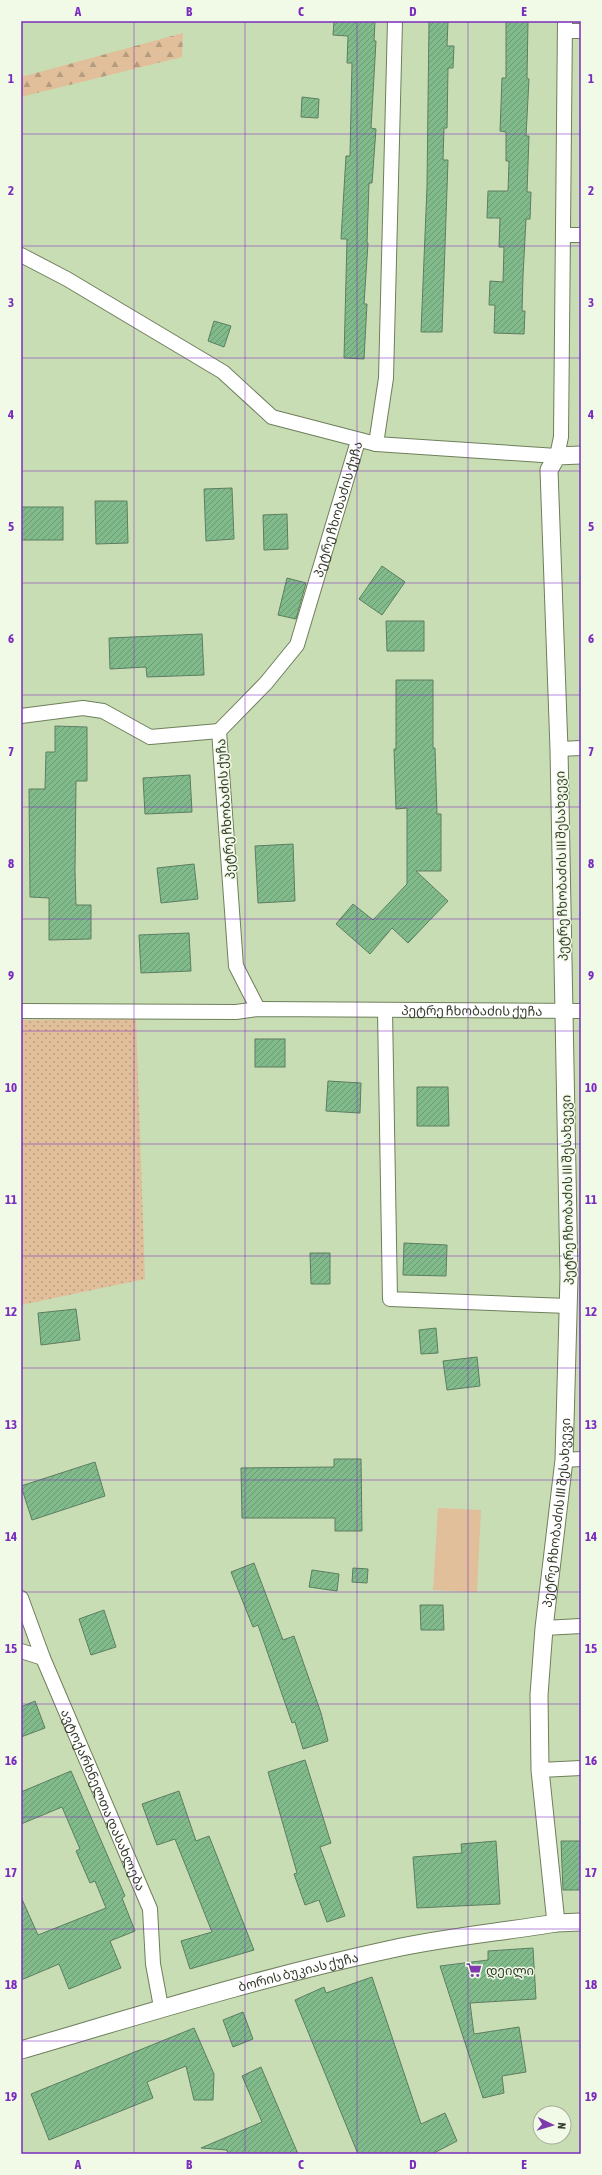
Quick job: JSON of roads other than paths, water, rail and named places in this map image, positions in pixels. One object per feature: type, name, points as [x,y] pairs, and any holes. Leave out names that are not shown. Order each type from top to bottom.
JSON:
[{"type":"street","points":[[376,444],[386,378],[395,21]]},
{"type":"street","points":[[557,456],[561,437],[565,26],[581,31]]},
{"type":"street","points":[[563,235],[581,235]]},
{"type":"street","points":[[21,255],[67,279],[223,372],[272,418],[358,441]]},
{"type":"street","name":"პეტრე ჩხობაძის ქუჩა","points":[[581,455],[557,456],[376,444],[358,441],[297,645],[266,683],[219,731],[236,966],[258,1009],[385,1011],[581,1010]]},
{"type":"street","name":"პეტრე ჩხობაძის III შესახვევი","points":[[556,1923],[540,1770],[539,1696],[544,1628],[564,1460],[568,1306],[575,1277],[563,1011],[559,749],[549,470],[557,456]]},
{"type":"street","points":[[21,716],[83,708],[103,711],[150,737],[219,731]]},
{"type":"street","points":[[559,749],[581,748]]},
{"type":"street","points":[[21,1011],[236,1012],[258,1009]]},
{"type":"street","points":[[385,1011],[390,1299],[568,1306]]},
{"type":"street","points":[[564,1460],[581,1459]]},
{"type":"street","name":"ავტოქარხნელთა დასახლება","points":[[21,1598],[43,1658],[150,1909],[153,1964],[162,2007]]},
{"type":"street","points":[[544,1628],[581,1626]]},
{"type":"street","points":[[21,1651],[43,1658]]},
{"type":"street","points":[[540,1770],[581,1768]]},
{"type":"street","name":"ბორის ბუკიას ქუჩა","points":[[21,2050],[162,2007],[394,1948],[556,1923],[581,1922]]},
{"type":"place","name":"დეილი","points":[[474,1970]]}]
